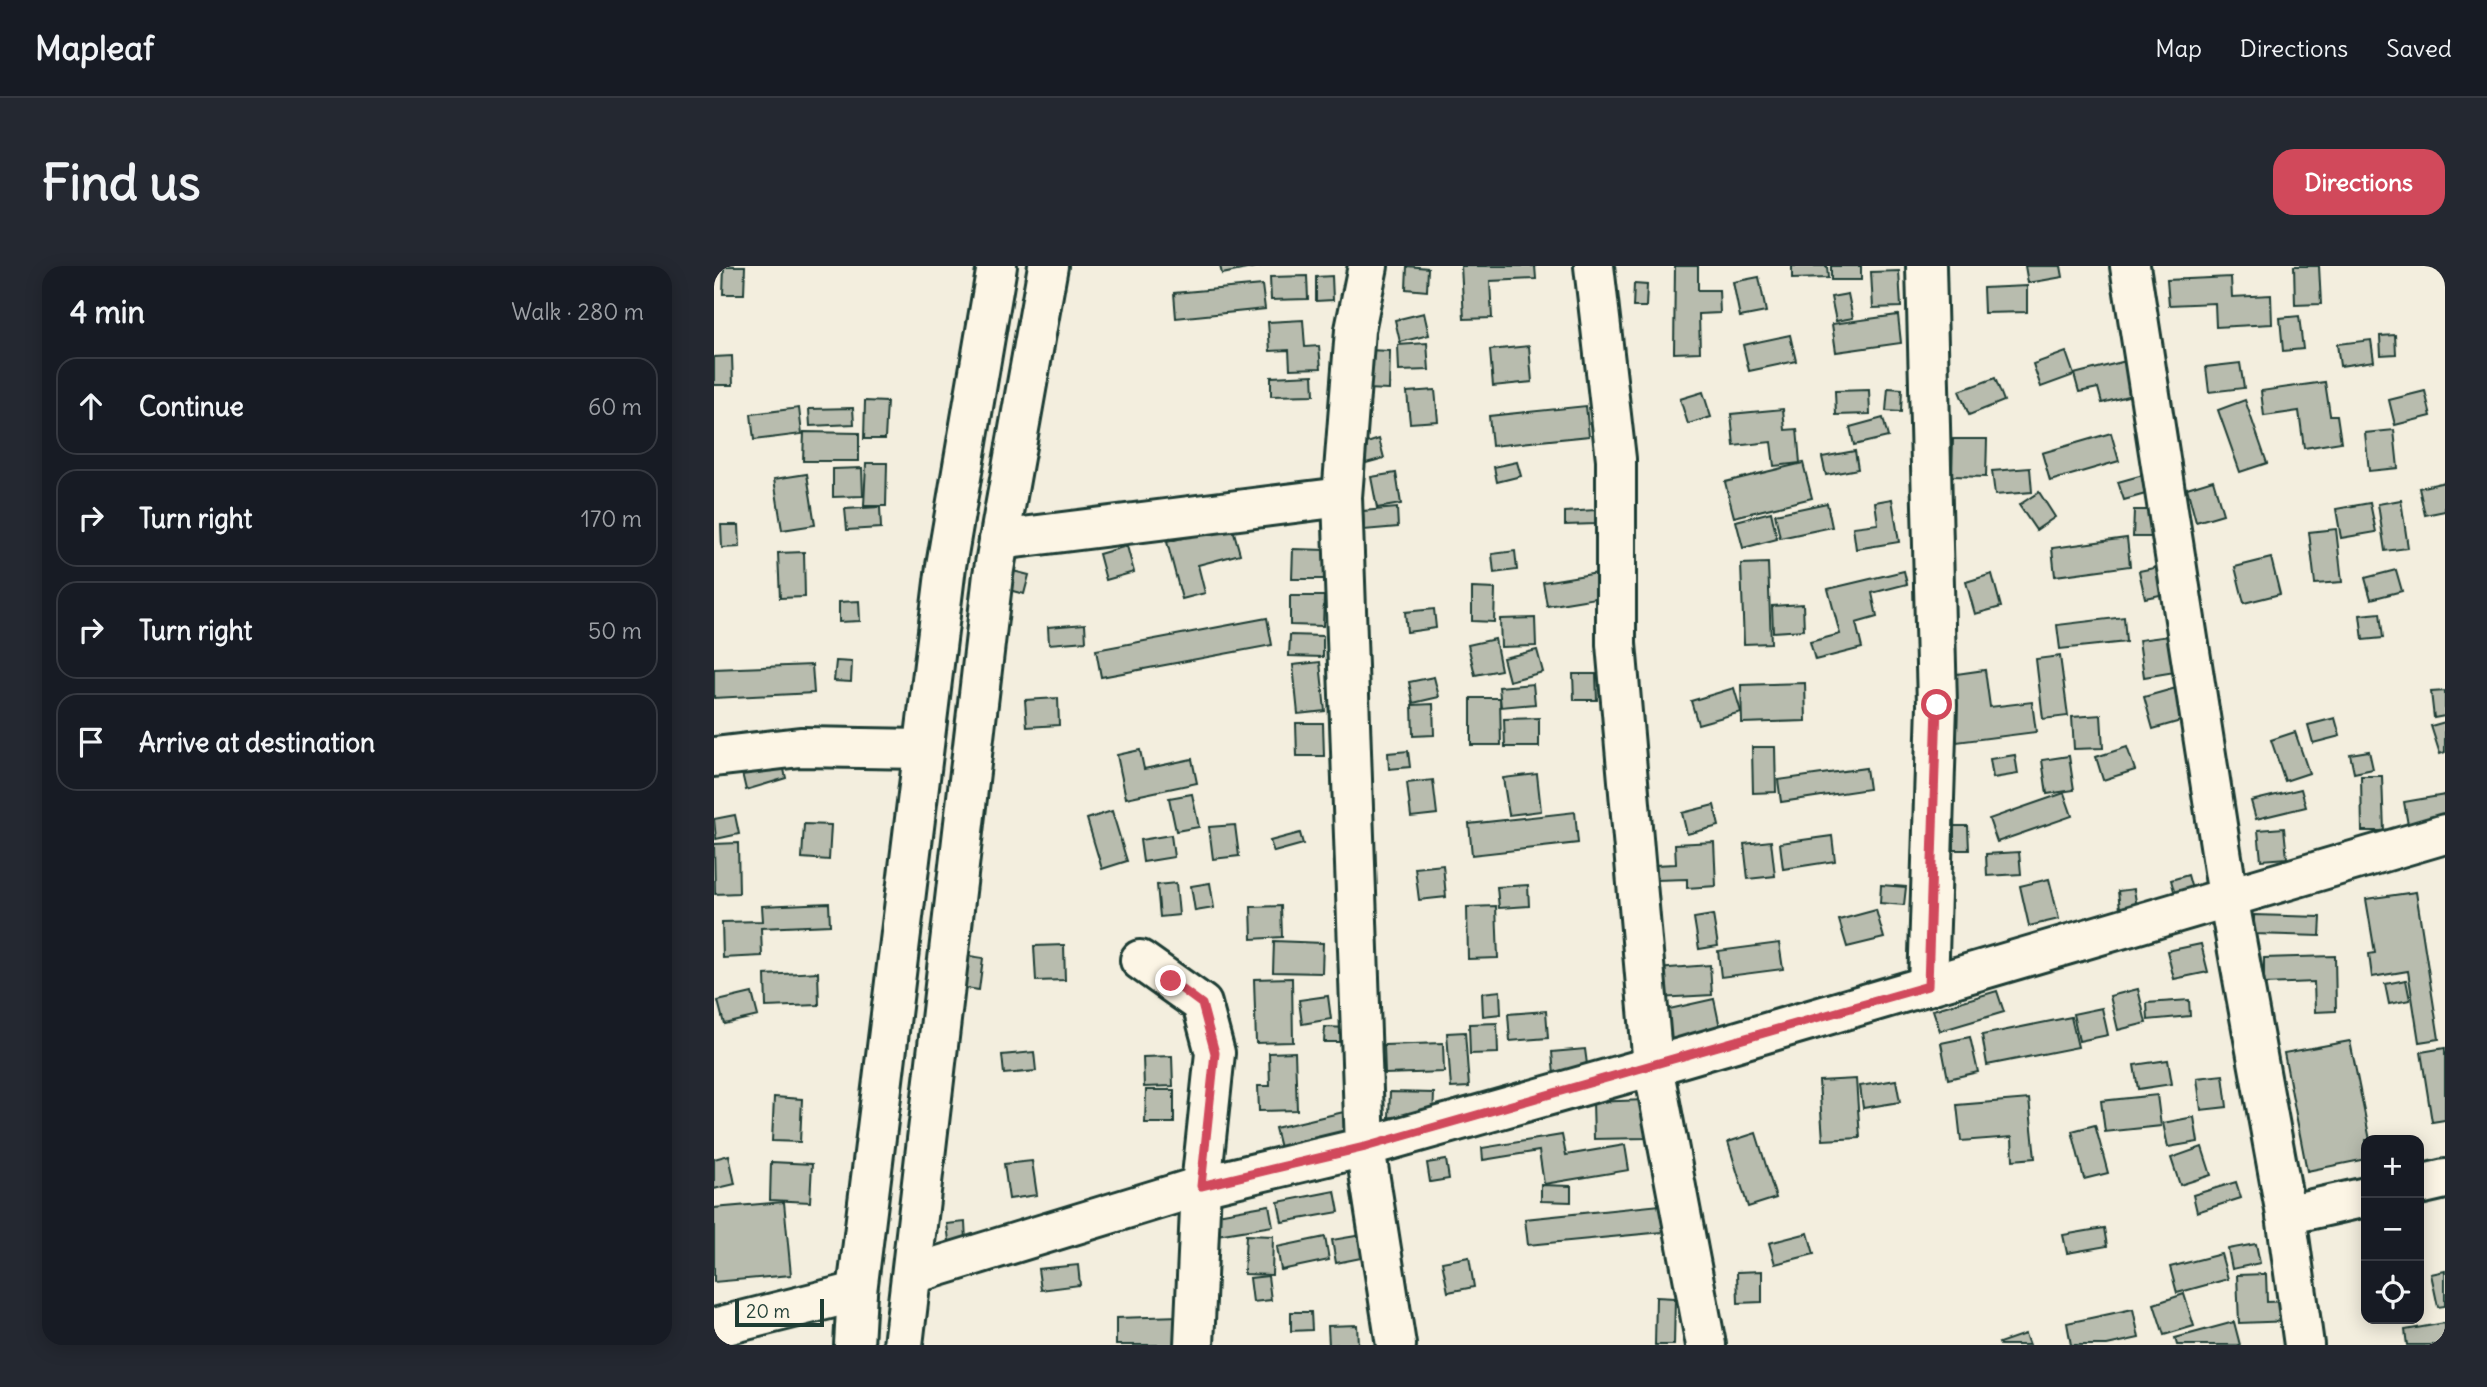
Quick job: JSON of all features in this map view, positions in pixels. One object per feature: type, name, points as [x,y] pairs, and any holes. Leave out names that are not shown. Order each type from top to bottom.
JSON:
[{"type":"street","points":[[854,1345],[857,1292],[946,566],[997,266]]},
{"type":"street","points":[[903,1345],[993,575],[1048,266]]},
{"type":"street","points":[[1368,266],[1355,330],[1342,497],[1365,1147],[1396,1345]]},
{"type":"street","points":[[1594,266],[1616,459],[1616,644],[1653,1066],[1706,1345]]},
{"type":"street","points":[[1926,266],[1937,705],[1928,986]]},
{"type":"street","points":[[2130,266],[2228,896],[2286,1215],[2304,1345]]},
{"type":"street","points":[[999,540],[1342,497]]},
{"type":"street","points":[[714,757],[800,747],[923,749]]},
{"type":"street","points":[[913,1274],[1201,1186],[1365,1147],[1653,1066],[2445,834]]},
{"type":"street","points":[[1140,960],[1202,1004],[1215,1053],[1201,1186],[1194,1345]]},
{"type":"street","points":[[2424,1184],[2445,1179]]},
{"type":"street","points":[[2286,1215],[2362,1198]]},
{"type":"street","points":[[714,1328],[857,1292]]},
{"type":"building","points":[[724,266],[745,266],[744,294],[723,294]]},
{"type":"building","points":[[1220,266],[1261,266],[1222,274]]},
{"type":"building","points":[[1407,266],[1428,268],[1427,291],[1406,289]]},
{"type":"building","points":[[1461,266],[1535,266],[1536,279],[1490,281],[1492,318],[1464,319]]},
{"type":"building","points":[[1675,266],[1698,266],[1698,290],[1719,290],[1720,313],[1699,314],[1700,352],[1674,353]]},
{"type":"building","points":[[1792,266],[1827,266],[1828,278],[1792,279]]},
{"type":"building","points":[[1831,266],[1861,266],[1861,280],[1831,280]]},
{"type":"building","points":[[2025,266],[2061,266],[2063,277],[2028,283]]},
{"type":"building","points":[[2294,266],[2319,266],[2321,304],[2295,305]]},
{"type":"building","points":[[1899,271],[1901,307],[1873,308],[1871,272]]},
{"type":"building","points":[[1307,276],[1308,299],[1271,300],[1270,277]]},
{"type":"building","points":[[1332,276],[1333,300],[1316,301],[1316,277]]},
{"type":"building","points":[[1759,277],[1766,312],[1740,317],[1733,282]]},
{"type":"building","points":[[2231,277],[2232,297],[2271,295],[2272,324],[2216,327],[2215,303],[2169,305],[2167,280]]},
{"type":"building","points":[[1634,284],[1647,285],[1646,307],[1633,307]]},
{"type":"building","points":[[1262,285],[1265,309],[1176,318],[1174,293]]},
{"type":"building","points":[[2027,286],[2027,312],[1984,313],[1983,288]]},
{"type":"building","points":[[1848,294],[1853,318],[1836,321],[1831,297]]},
{"type":"building","points":[[1424,313],[1429,335],[1400,342],[1395,320]]},
{"type":"building","points":[[1898,315],[1901,343],[1836,352],[1832,324]]},
{"type":"building","points":[[2299,316],[2303,349],[2283,351],[2280,318]]},
{"type":"building","points":[[1303,320],[1305,347],[1319,346],[1321,368],[1290,369],[1289,350],[1270,351],[1268,322]]},
{"type":"building","points":[[1790,335],[1796,361],[1749,371],[1743,345]]},
{"type":"building","points":[[2395,335],[2396,354],[2381,355],[2380,336]]},
{"type":"building","points":[[2371,340],[2374,361],[2340,366],[2337,344]]},
{"type":"building","points":[[1427,343],[1429,370],[1399,371],[1398,345]]},
{"type":"building","points":[[1529,346],[1532,382],[1493,386],[1490,350]]},
{"type":"building","points":[[1367,350],[1390,351],[1389,390],[1366,389]]},
{"type":"building","points":[[2066,352],[2074,375],[2041,387],[2033,364]]},
{"type":"building","points":[[732,356],[733,385],[714,385],[714,357]]},
{"type":"building","points":[[2126,361],[2135,394],[2102,403],[2098,388],[2079,392],[2074,374]]},
{"type":"building","points":[[2240,363],[2244,388],[2209,392],[2206,367]]},
{"type":"building","points":[[1313,375],[1314,395],[1271,396],[1271,377]]},
{"type":"building","points":[[1995,378],[2004,401],[1969,415],[1959,391]]},
{"type":"building","points":[[2325,382],[2330,415],[2337,415],[2341,442],[2304,448],[2299,411],[2264,416],[2261,391]]},
{"type":"building","points":[[1888,388],[1902,389],[1901,412],[1886,411]]},
{"type":"building","points":[[1435,390],[1438,421],[1410,423],[1407,392]]},
{"type":"building","points":[[1869,390],[1870,414],[1836,415],[1835,391]]},
{"type":"building","points":[[2425,391],[2431,416],[2395,425],[2389,400]]},
{"type":"building","points":[[1703,392],[1711,417],[1688,424],[1680,399]]},
{"type":"building","points":[[2245,400],[2267,463],[2240,472],[2218,410]]},
{"type":"building","points":[[865,401],[887,402],[885,439],[864,439]]},
{"type":"building","points":[[1586,406],[1589,436],[1492,446],[1489,416]]},
{"type":"building","points":[[799,408],[802,434],[754,440],[751,414]]},
{"type":"building","points":[[853,408],[854,424],[810,426],[809,409]]},
{"type":"building","points":[[1783,409],[1785,430],[1797,429],[1800,463],[1774,466],[1771,442],[1734,446],[1731,414]]},
{"type":"building","points":[[1883,418],[1888,437],[1854,445],[1850,427]]},
{"type":"building","points":[[2394,430],[2398,468],[2369,471],[2365,433]]},
{"type":"building","points":[[804,432],[859,433],[859,461],[803,461]]},
{"type":"building","points":[[2111,433],[2119,461],[2050,481],[2042,453]]},
{"type":"building","points":[[1379,439],[1384,458],[1366,463],[1361,445]]},
{"type":"building","points":[[1953,439],[1987,439],[1986,477],[1952,476]]},
{"type":"building","points":[[1855,451],[1858,469],[1826,475],[1822,457]]},
{"type":"building","points":[[1517,462],[1521,476],[1497,482],[1494,467]]},
{"type":"building","points":[[866,463],[887,463],[886,506],[864,506]]},
{"type":"building","points":[[1803,463],[1812,498],[1734,517],[1725,482]]},
{"type":"building","points":[[862,468],[863,496],[833,497],[833,469]]},
{"type":"building","points":[[2030,468],[2032,492],[1995,495],[1992,471]]},
{"type":"building","points":[[1396,473],[1401,504],[1377,508],[1371,477]]},
{"type":"building","points":[[807,474],[815,525],[782,530],[774,479]]},
{"type":"building","points":[[2143,475],[2149,493],[2124,500],[2118,482]]},
{"type":"building","points":[[2213,480],[2223,514],[2196,522],[2187,488]]},
{"type":"building","points":[[2445,482],[2445,511],[2425,515],[2419,488]]},
{"type":"building","points":[[2039,492],[2055,517],[2036,530],[2019,505]]},
{"type":"building","points":[[1892,499],[1899,542],[1856,549],[1853,527],[1878,524],[1875,502]]},
{"type":"building","points":[[2401,500],[2408,548],[2385,551],[2378,504]]},
{"type":"building","points":[[1827,503],[1832,527],[1780,538],[1775,514]]},
{"type":"building","points":[[2370,503],[2376,532],[2341,538],[2336,509]]},
{"type":"building","points":[[880,507],[881,528],[847,530],[845,509]]},
{"type":"building","points":[[1397,508],[1398,527],[1364,530],[1363,511]]},
{"type":"building","points":[[1595,510],[1596,524],[1565,525],[1565,512]]},
{"type":"building","points":[[2134,510],[2155,510],[2154,537],[2133,537]]},
{"type":"building","points":[[1771,512],[1777,539],[1743,548],[1736,521]]},
{"type":"building","points":[[721,525],[739,525],[740,547],[722,548]]},
{"type":"building","points":[[1232,525],[1240,554],[1198,565],[1205,593],[1182,599],[1167,542]]},
{"type":"building","points":[[2336,529],[2342,582],[2315,584],[2309,532]]},
{"type":"building","points":[[2127,538],[2130,566],[2055,576],[2052,548]]},
{"type":"building","points":[[1127,546],[1134,572],[1106,580],[1099,554]]},
{"type":"building","points":[[1293,549],[1327,550],[1327,579],[1292,579]]},
{"type":"building","points":[[1515,551],[1517,570],[1494,573],[1492,554]]},
{"type":"building","points":[[804,552],[805,597],[780,598],[778,553]]},
{"type":"building","points":[[2271,558],[2280,594],[2244,603],[2235,567]]},
{"type":"building","points":[[1768,563],[1771,643],[1744,644],[1741,564]]},
{"type":"building","points":[[2159,567],[2165,594],[2145,598],[2139,571]]},
{"type":"building","points":[[2396,570],[2402,591],[2371,599],[2365,578]]},
{"type":"building","points":[[1013,571],[1029,575],[1024,594],[1009,590]]},
{"type":"building","points":[[1904,571],[1907,584],[1872,593],[1877,617],[1856,623],[1862,648],[1815,660],[1810,642],[1840,634],[1828,589]]},
{"type":"building","points":[[1598,573],[1602,597],[1547,606],[1543,582]]},
{"type":"building","points":[[1992,574],[2001,607],[1975,614],[1966,582]]},
{"type":"building","points":[[1472,588],[1495,589],[1494,622],[1472,621]]},
{"type":"building","points":[[1290,596],[1324,596],[1323,626],[1290,625]]},
{"type":"building","points":[[859,601],[860,621],[839,622],[839,602]]},
{"type":"building","points":[[1803,604],[1804,630],[1773,632],[1772,606]]},
{"type":"building","points":[[1434,609],[1436,628],[1407,632],[1405,612]]},
{"type":"building","points":[[2380,613],[2383,638],[2363,640],[2360,615]]},
{"type":"building","points":[[2124,617],[2126,642],[2060,649],[2057,625]]},
{"type":"building","points":[[1267,618],[1272,645],[1101,677],[1096,650]]},
{"type":"building","points":[[1535,618],[1536,646],[1501,647],[1500,619]]},
{"type":"building","points":[[1085,624],[1086,641],[1049,644],[1048,627]]},
{"type":"building","points":[[1290,635],[1323,636],[1323,657],[1289,656]]},
{"type":"building","points":[[2169,636],[2175,672],[2144,677],[2139,640]]},
{"type":"building","points":[[1495,639],[1501,670],[1475,675],[1468,645]]},
{"type":"building","points":[[1537,650],[1543,672],[1509,681],[1503,658]]},
{"type":"building","points":[[2060,656],[2068,716],[2043,719],[2036,659]]},
{"type":"building","points":[[836,661],[852,662],[851,682],[834,681]]},
{"type":"building","points":[[1320,662],[1325,711],[1298,714],[1293,665]]},
{"type":"building","points":[[812,665],[814,693],[714,698],[714,669]]},
{"type":"building","points":[[1985,670],[1990,707],[2032,702],[2036,732],[1957,742],[1949,675]]},
{"type":"building","points":[[1573,674],[1596,674],[1597,700],[1574,700]]},
{"type":"building","points":[[1434,677],[1439,697],[1413,703],[1409,682]]},
{"type":"building","points":[[1805,683],[1806,721],[1742,723],[1741,685]]},
{"type":"building","points":[[1533,684],[1535,704],[1501,707],[1499,687]]},
{"type":"building","points":[[1734,688],[1741,712],[1698,724],[1691,701]]},
{"type":"building","points":[[2176,688],[2184,720],[2153,729],[2144,697]]},
{"type":"building","points":[[2445,691],[2445,716],[2434,718],[2431,692]]},
{"type":"building","points":[[1058,698],[1059,725],[1027,727],[1025,700]]},
{"type":"building","points":[[1471,698],[1500,698],[1501,745],[1471,745]]},
{"type":"building","points":[[1433,704],[1434,735],[1413,736],[1412,705]]},
{"type":"building","points":[[2101,715],[2103,748],[2074,749],[2072,717]]},
{"type":"building","points":[[1539,718],[1539,747],[1505,747],[1504,719]]},
{"type":"building","points":[[2335,718],[2340,736],[2313,743],[2308,725]]},
{"type":"building","points":[[2445,722],[2445,752],[2440,754],[2431,726]]},
{"type":"building","points":[[1296,723],[1323,723],[1324,756],[1297,756]]},
{"type":"building","points":[[2295,732],[2309,773],[2285,781],[2271,740]]},
{"type":"building","points":[[1752,747],[1775,747],[1776,792],[1753,793]]},
{"type":"building","points":[[2127,747],[2135,770],[2103,780],[2096,757]]},
{"type":"building","points":[[1140,750],[1144,769],[1192,759],[1197,783],[1126,798],[1117,755]]},
{"type":"building","points":[[1408,751],[1410,767],[1389,769],[1388,753]]},
{"type":"building","points":[[2369,751],[2373,769],[2354,773],[2350,754]]},
{"type":"building","points":[[2015,755],[2018,774],[1993,778],[1990,759]]},
{"type":"building","points":[[2069,756],[2074,790],[2047,794],[2042,760]]},
{"type":"building","points":[[782,761],[786,778],[746,790],[742,773]]},
{"type":"building","points":[[1866,768],[1869,789],[1781,802],[1778,780]]},
{"type":"building","points":[[1537,774],[1541,811],[1509,815],[1503,778]]},
{"type":"building","points":[[2361,776],[2382,776],[2384,831],[2362,831]]},
{"type":"building","points":[[1433,780],[1437,814],[1411,817],[1407,783]]},
{"type":"building","points":[[2301,789],[2306,807],[2256,819],[2251,801]]},
{"type":"building","points":[[2064,793],[2072,816],[1997,842],[1989,819]]},
{"type":"building","points":[[1192,794],[1199,827],[1176,831],[1169,798]]},
{"type":"building","points":[[2445,795],[2445,819],[2408,825],[2404,802]]},
{"type":"building","points":[[1714,805],[1719,826],[1687,834],[1682,813]]},
{"type":"building","points":[[1112,811],[1127,861],[1102,869],[1087,819]]},
{"type":"building","points":[[1575,812],[1578,843],[1472,855],[1469,824]]},
{"type":"building","points":[[735,815],[739,834],[716,839],[714,819]]},
{"type":"building","points":[[804,824],[831,825],[829,860],[802,858]]},
{"type":"building","points":[[1235,825],[1239,856],[1213,859],[1209,827]]},
{"type":"building","points":[[1954,826],[1968,826],[1969,850],[1954,850]]},
{"type":"building","points":[[2284,828],[2287,858],[2261,860],[2258,830]]},
{"type":"building","points":[[1300,833],[1303,844],[1274,852],[1270,841]]},
{"type":"building","points":[[1171,835],[1174,857],[1143,862],[1140,840]]},
{"type":"building","points":[[1832,836],[1835,861],[1783,869],[1780,843]]},
{"type":"building","points":[[1771,841],[1775,876],[1748,879],[1744,844]]},
{"type":"building","points":[[1714,842],[1716,886],[1687,888],[1687,879],[1656,880],[1655,865],[1676,864],[1675,844]]},
{"type":"building","points":[[738,843],[739,893],[715,894],[714,844]]},
{"type":"building","points":[[2019,852],[2021,874],[1987,876],[1986,854]]},
{"type":"building","points":[[1443,865],[1446,897],[1419,900],[1415,868]]},
{"type":"building","points":[[2188,875],[2193,893],[2176,898],[2171,880]]},
{"type":"building","points":[[2049,879],[2059,919],[2029,926],[2020,886]]},
{"type":"building","points":[[1176,883],[1179,915],[1160,917],[1157,885]]},
{"type":"building","points":[[1210,883],[1214,908],[1195,911],[1191,886]]},
{"type":"building","points":[[1528,885],[1529,906],[1499,908],[1497,887]]},
{"type":"building","points":[[1881,885],[1906,887],[1904,905],[1880,903]]},
{"type":"building","points":[[2134,889],[2138,915],[2121,917],[2118,891]]},
{"type":"building","points":[[2416,892],[2439,1039],[2419,1042],[2408,971],[2372,977],[2369,954],[2375,953],[2366,899]]},
{"type":"building","points":[[829,903],[830,925],[761,928],[762,956],[723,958],[722,922],[763,921],[762,906]]},
{"type":"building","points":[[1281,906],[1282,937],[1252,939],[1251,907]]},
{"type":"building","points":[[1496,906],[1498,958],[1468,959],[1467,907]]},
{"type":"building","points":[[1876,910],[1884,938],[1847,947],[1839,920]]},
{"type":"building","points":[[1713,915],[1718,946],[1699,949],[1694,918]]},
{"type":"building","points":[[2254,915],[2321,917],[2320,936],[2254,934]]},
{"type":"building","points":[[1274,941],[1323,943],[1322,973],[1273,972]]},
{"type":"building","points":[[1779,943],[1783,969],[1721,977],[1718,951]]},
{"type":"building","points":[[2201,944],[2208,972],[2174,979],[2167,951]]},
{"type":"building","points":[[1064,945],[1065,980],[1036,981],[1034,946]]},
{"type":"building","points":[[963,955],[983,958],[979,990],[959,987]]},
{"type":"building","points":[[2335,956],[2336,1011],[2315,1012],[2314,982],[2264,984],[2264,958]]},
{"type":"building","points":[[1710,965],[1712,995],[1658,998],[1656,969]]},
{"type":"building","points":[[818,972],[819,1005],[766,1007],[765,975]]},
{"type":"building","points":[[1292,978],[1293,1042],[1256,1043],[1254,979]]},
{"type":"building","points":[[2406,980],[2410,1000],[2389,1004],[2385,984]]},
{"type":"building","points":[[2138,989],[2146,1023],[2118,1030],[2110,996]]},
{"type":"building","points":[[1500,991],[1501,1014],[1483,1016],[1482,993]]},
{"type":"building","points":[[1997,991],[2004,1012],[1940,1031],[1933,1010]]},
{"type":"building","points":[[752,993],[758,1016],[724,1024],[718,1001]]},
{"type":"building","points":[[1328,996],[1331,1019],[1302,1024],[1299,1000]]},
{"type":"building","points":[[1714,999],[1721,1032],[1663,1045],[1656,1012]]},
{"type":"building","points":[[2189,1000],[2190,1016],[2148,1020],[2147,1003]]},
{"type":"building","points":[[2102,1008],[2108,1035],[2079,1041],[2073,1014]]},
{"type":"building","points":[[1546,1011],[1548,1038],[1510,1041],[1508,1014]]},
{"type":"building","points":[[2071,1017],[2078,1047],[1987,1065],[1982,1035]]},
{"type":"building","points":[[1497,1023],[1498,1053],[1470,1054],[1469,1024]]},
{"type":"building","points":[[1325,1027],[1349,1028],[1349,1042],[1324,1042]]},
{"type":"building","points":[[1465,1032],[1469,1087],[1451,1088],[1447,1033]]},
{"type":"building","points":[[1970,1037],[1978,1072],[1948,1079],[1941,1043]]},
{"type":"building","points":[[2350,1041],[2369,1135],[2361,1135],[2361,1160],[2307,1171],[2284,1053]]},
{"type":"building","points":[[1443,1043],[1444,1072],[1385,1074],[1384,1045]]},
{"type":"building","points":[[2445,1048],[2445,1120],[2432,1122],[2421,1052]]},
{"type":"building","points":[[1585,1049],[1588,1072],[1554,1075],[1552,1052]]},
{"type":"building","points":[[1034,1052],[1036,1071],[1004,1074],[1002,1055]]},
{"type":"building","points":[[1295,1052],[1297,1110],[1259,1111],[1258,1086],[1270,1086],[1269,1053]]},
{"type":"building","points":[[1172,1056],[1173,1086],[1144,1087],[1143,1057]]},
{"type":"building","points":[[2168,1060],[2172,1084],[2138,1089],[2134,1065]]},
{"type":"building","points":[[2223,1075],[2227,1107],[2201,1110],[2197,1078]]},
{"type":"building","points":[[1856,1079],[1860,1138],[1823,1140],[1819,1081]]},
{"type":"building","points":[[1896,1080],[1900,1102],[1863,1108],[1860,1086]]},
{"type":"building","points":[[1146,1090],[1174,1090],[1174,1123],[1145,1123]]},
{"type":"building","points":[[1390,1092],[1434,1093],[1433,1118],[1389,1117]]},
{"type":"building","points":[[2157,1095],[2161,1126],[2105,1132],[2101,1101]]},
{"type":"building","points":[[774,1097],[802,1099],[800,1142],[772,1141]]},
{"type":"building","points":[[2029,1099],[2035,1158],[2013,1160],[2012,1137],[1961,1141],[1957,1105]]},
{"type":"building","points":[[1645,1100],[1646,1138],[1594,1139],[1593,1102]]},
{"type":"building","points":[[1348,1111],[1355,1139],[1282,1156],[1275,1128]]},
{"type":"building","points":[[2194,1117],[2198,1142],[2168,1147],[2163,1123]]},
{"type":"building","points":[[2095,1125],[2108,1173],[2084,1179],[2072,1131]]},
{"type":"building","points":[[1756,1133],[1776,1198],[1748,1207],[1728,1142]]},
{"type":"building","points":[[1562,1135],[1566,1155],[1625,1145],[1629,1170],[1544,1184],[1539,1151],[1483,1160],[1482,1148]]},
{"type":"building","points":[[2202,1147],[2211,1175],[2180,1185],[2171,1158]]},
{"type":"building","points":[[729,1155],[735,1184],[714,1189],[714,1159]]},
{"type":"building","points":[[1446,1160],[1449,1179],[1430,1182],[1427,1163]]},
{"type":"building","points":[[1032,1161],[1037,1195],[1009,1199],[1004,1164]]},
{"type":"building","points":[[771,1162],[812,1164],[810,1202],[770,1200]]},
{"type":"building","points":[[2236,1182],[2241,1198],[2197,1212],[2193,1195]]},
{"type":"building","points":[[1541,1185],[1571,1186],[1571,1202],[1541,1201]]},
{"type":"building","points":[[1335,1191],[1339,1212],[1282,1222],[1278,1202]]},
{"type":"building","points":[[784,1202],[791,1275],[714,1282],[714,1208]]},
{"type":"building","points":[[1269,1205],[1273,1226],[1204,1237],[1200,1217]]},
{"type":"building","points":[[1660,1205],[1663,1232],[1528,1245],[1525,1219]]},
{"type":"building","points":[[965,1222],[966,1240],[949,1241],[947,1224]]},
{"type":"building","points":[[2104,1228],[2107,1246],[2067,1253],[2063,1235]]},
{"type":"building","points":[[1808,1233],[1814,1254],[1775,1264],[1769,1243]]},
{"type":"building","points":[[1246,1235],[1273,1236],[1272,1275],[1244,1274]]},
{"type":"building","points":[[1362,1235],[1366,1257],[1336,1263],[1332,1240]]},
{"type":"building","points":[[1325,1237],[1329,1260],[1281,1270],[1277,1247]]},
{"type":"building","points":[[2256,1244],[2260,1263],[2232,1269],[2228,1249]]},
{"type":"building","points":[[2221,1254],[2228,1279],[2177,1293],[2170,1267]]},
{"type":"building","points":[[1469,1257],[1474,1287],[1448,1292],[1442,1262]]},
{"type":"building","points":[[1078,1265],[1080,1285],[1041,1290],[1038,1269]]},
{"type":"building","points":[[1762,1271],[1762,1302],[1738,1303],[1737,1272]]},
{"type":"building","points":[[2445,1271],[2445,1306],[2438,1307],[2431,1274]]},
{"type":"building","points":[[2266,1274],[2267,1302],[2291,1301],[2292,1321],[2239,1323],[2237,1275]]},
{"type":"building","points":[[1268,1276],[1271,1300],[1253,1302],[1250,1278]]},
{"type":"building","points":[[2184,1294],[2194,1326],[2164,1335],[2154,1304]]},
{"type":"building","points":[[1656,1297],[1675,1298],[1674,1345],[1655,1345]]},
{"type":"building","points":[[2133,1309],[2139,1338],[2107,1345],[2071,1345],[2067,1323]]},
{"type":"building","points":[[1291,1312],[1311,1312],[1312,1330],[1291,1331]]},
{"type":"building","points":[[1180,1316],[1181,1345],[1116,1345],[1116,1318]]},
{"type":"building","points":[[2234,1322],[2240,1345],[2177,1345],[2175,1338]]},
{"type":"building","points":[[2445,1323],[2445,1345],[2407,1345],[2405,1330]]},
{"type":"building","points":[[1357,1325],[1358,1344],[1329,1345],[1328,1326]]},
{"type":"building","points":[[2025,1334],[2029,1345],[1999,1343]]},
{"type":"route","points":[[1171,981],[1202,1004],[1215,1053],[1201,1186],[1365,1147],[1928,986],[1937,705]]}]
